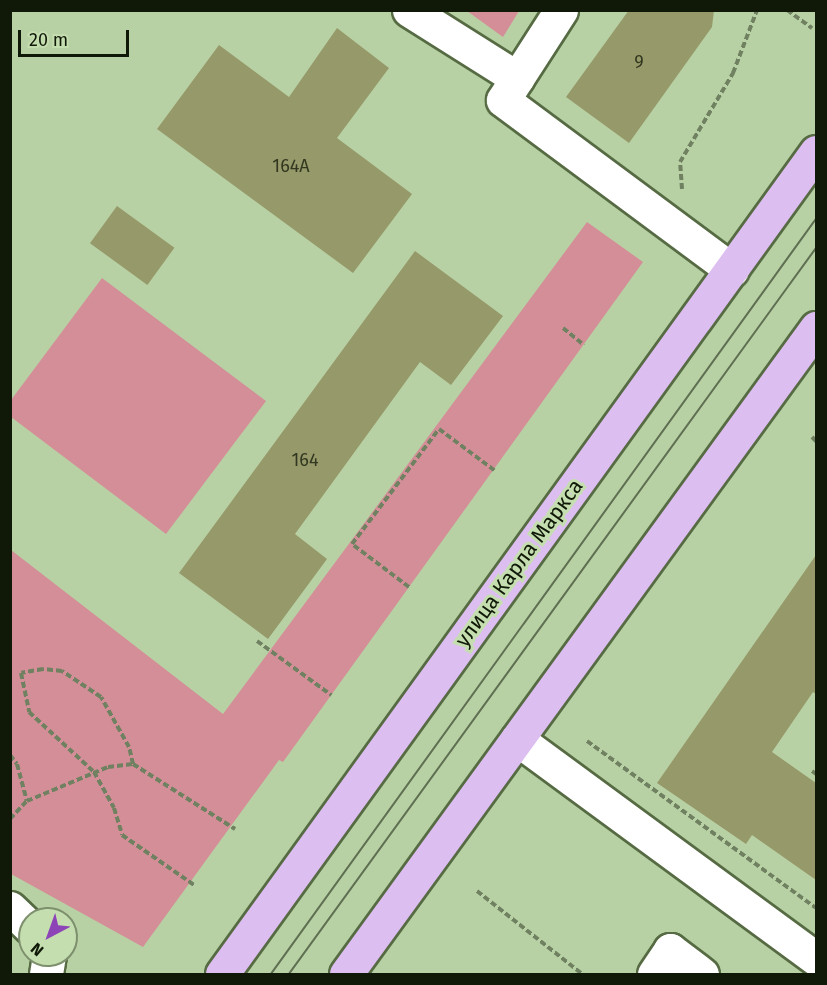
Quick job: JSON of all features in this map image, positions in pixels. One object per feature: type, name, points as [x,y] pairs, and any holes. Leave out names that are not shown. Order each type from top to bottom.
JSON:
[{"type":"main road","name":"улица Карла Маркса","points":[[222,975],[816,152]]},
{"type":"main road","points":[[346,975],[816,328]]},
{"type":"lane","points":[[408,10],[517,78]]},
{"type":"lane","points":[[561,10],[503,100],[732,270]]},
{"type":"lane","points":[[517,739],[816,959]]},
{"type":"lane","points":[[654,975],[670,950],[702,975]]},
{"type":"path","points":[[682,196],[680,162],[733,73],[757,10]]},
{"type":"path","points":[[787,10],[812,28]]},
{"type":"path","points":[[562,328],[584,345]]},
{"type":"path","points":[[409,587],[352,544],[439,429],[494,470]]},
{"type":"path","points":[[812,437],[816,441]]},
{"type":"path","points":[[257,641],[331,695]]},
{"type":"path","points":[[133,764],[129,747],[101,697],[62,671],[43,669],[21,673],[29,712],[94,772],[114,808],[122,835],[194,885]]},
{"type":"path","points":[[587,741],[816,908]]},
{"type":"path","points":[[10,755],[17,764],[27,801]]},
{"type":"path","points":[[10,819],[27,801],[94,772],[133,764],[235,829]]},
{"type":"path","points":[[477,891],[582,975]]},
{"type":"shaded area","points":[[467,11],[519,11],[503,37]]},
{"type":"shaded area","points":[[587,222],[643,262],[283,762],[279,760],[143,947],[78,911],[78,907],[71,907],[11,874],[11,550],[223,714]]},
{"type":"shaded area","points":[[102,278],[266,401],[166,534],[11,417],[11,400]]},
{"type":"building","points":[[629,10],[714,10],[712,27],[629,143],[566,97]]},
{"type":"building","points":[[337,28],[389,68],[337,138],[412,194],[353,273],[157,129],[219,45],[289,97]]},
{"type":"building","points":[[117,206],[174,248],[147,285],[90,243]]},
{"type":"building","points":[[415,251],[503,316],[451,385],[420,362],[295,534],[327,559],[268,639],[179,573]]},
{"type":"building","points":[[816,555],[816,694],[813,692],[772,752],[816,783],[816,880],[752,835],[746,844],[657,783]]},
{"type":"tram line","points":[[271,974],[816,219]]},
{"type":"tram line","points":[[289,974],[816,248]]}]
